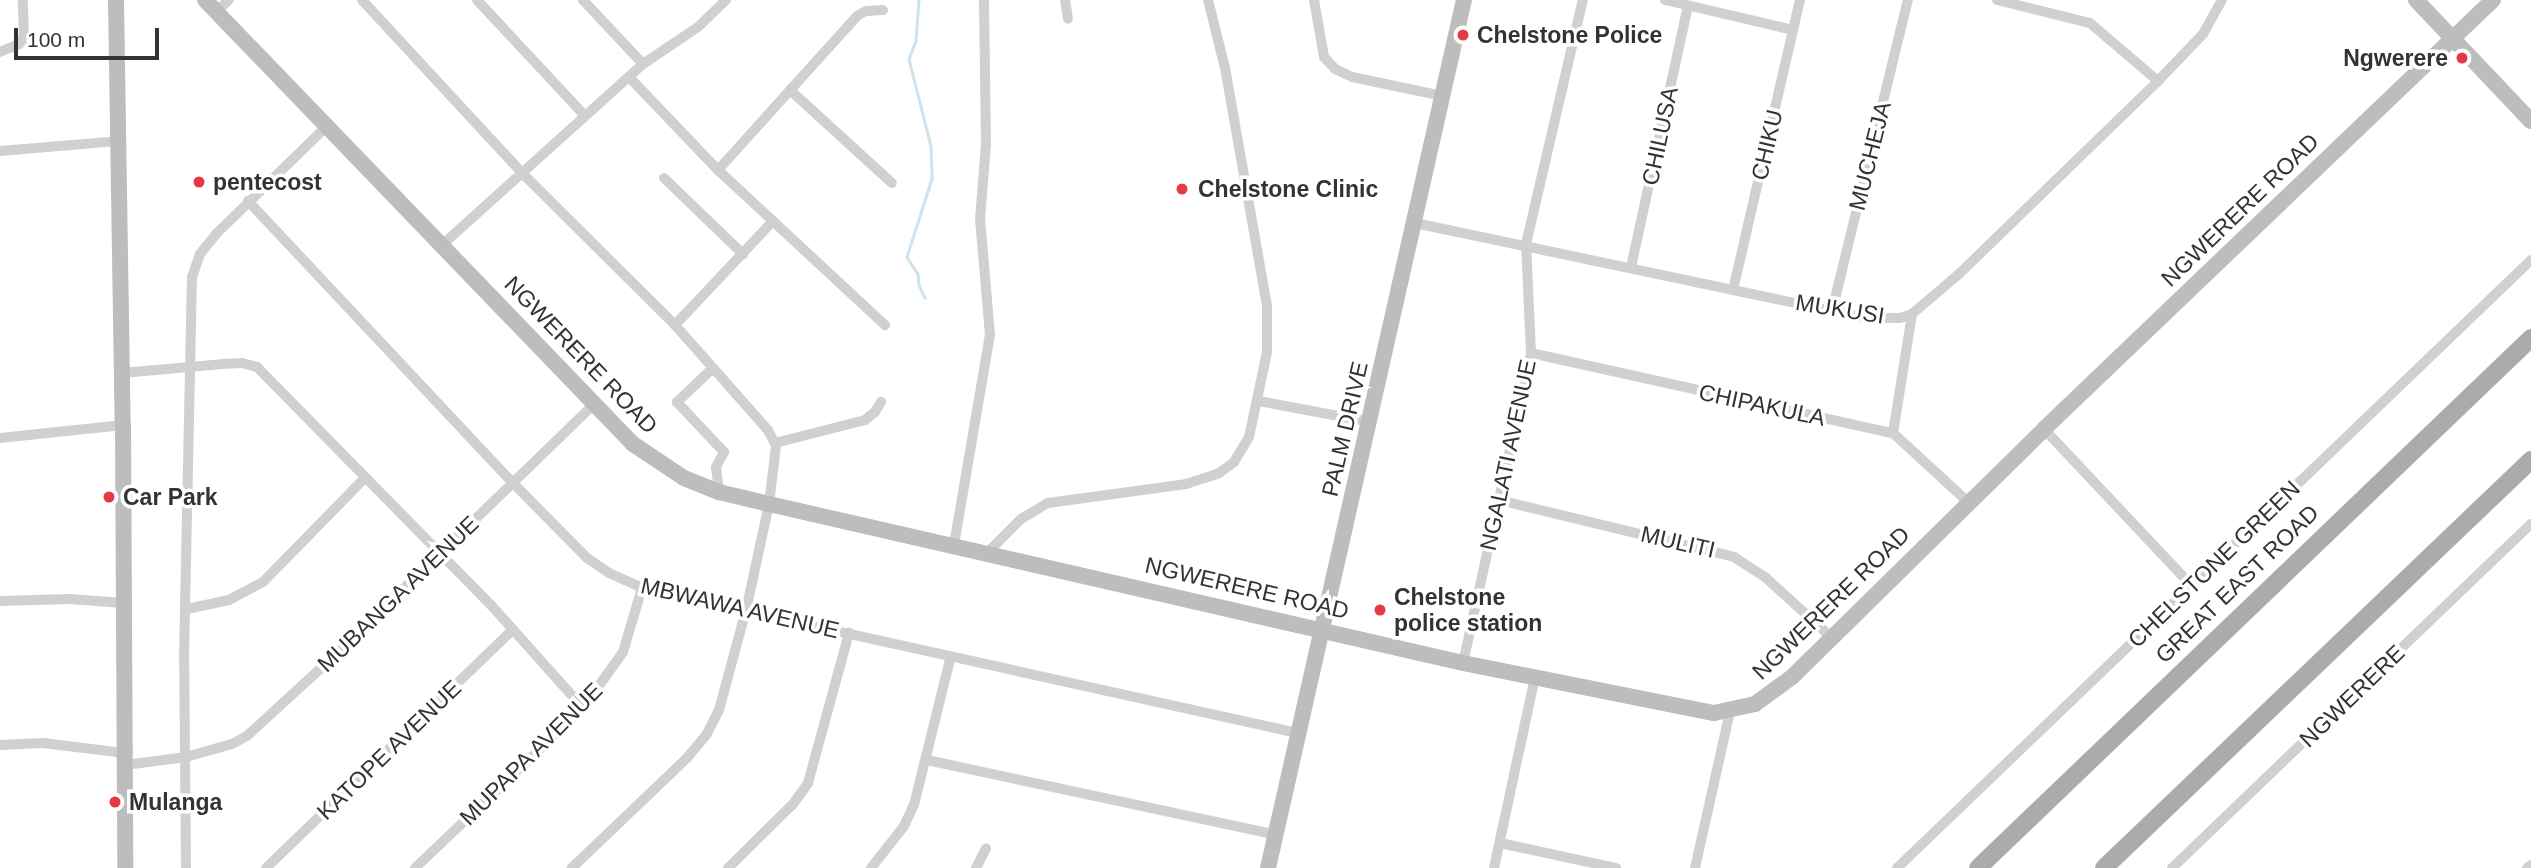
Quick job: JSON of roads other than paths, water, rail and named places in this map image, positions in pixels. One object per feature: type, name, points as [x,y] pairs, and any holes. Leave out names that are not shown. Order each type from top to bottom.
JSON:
[{"type":"main road","name":"GREAT EAST ROAD","points":[[1978,868],[2531,338]]},
{"type":"main road","points":[[2104,868],[2531,460]]},
{"type":"street","points":[[0,52],[19,44],[24,37],[23,0]]},
{"type":"street","points":[[116,0],[123,425],[125,868]]},
{"type":"street","points":[[362,0],[523,174],[674,326],[768,430],[775,443],[769,504],[746,610],[719,710],[707,734],[688,757],[572,868]]},
{"type":"street","points":[[477,0],[586,116]]},
{"type":"street","points":[[583,0],[643,64]]},
{"type":"street","points":[[442,245],[643,64],[698,27],[726,0]]},
{"type":"street","points":[[954,545],[990,335],[981,219],[986,145],[984,0]]},
{"type":"street","points":[[1065,0],[1068,19]]},
{"type":"street","points":[[987,553],[1021,519],[1048,503],[1186,484],[1219,473],[1242,452],[1259,401],[1267,352],[1267,306],[1225,68],[1209,0]]},
{"type":"street","points":[[1314,0],[1324,57],[1335,69],[1352,77],[1442,96]]},
{"type":"street","name":"PALM DRIVE","points":[[1268,868],[1464,0]]},
{"type":"street","name":"NGALATI AVENUE","points":[[1463,663],[1531,353],[1526,244],[1583,0]]},
{"type":"street","points":[[1665,0],[1793,30]]},
{"type":"street","name":"CHIKU","points":[[1733,290],[1800,0]]},
{"type":"street","name":"MUCHEJA","points":[[1832,311],[1908,0]]},
{"type":"street","points":[[1997,0],[2090,23],[2158,81]]},
{"type":"street","name":"MUKUSI","points":[[1415,223],[1526,244],[1867,318],[1912,314],[2007,228],[2158,81],[2203,33],[2222,0]]},
{"type":"street","points":[[2416,0],[2531,121]]},
{"type":"street","name":"NGWERERE ROAD","points":[[217,4],[327,126],[594,404],[654,461],[719,492],[1463,663],[1714,713],[1755,704],[1769,696],[2493,0]]},
{"type":"street","name":"CHILUSA","points":[[1631,267],[1688,6]]},
{"type":"street","points":[[718,170],[857,16],[866,11],[883,10]]},
{"type":"street","points":[[629,77],[718,170],[885,325]]},
{"type":"street","points":[[790,90],[892,183]]},
{"type":"street","points":[[186,868],[184,657],[192,277],[200,254],[248,201],[327,126]]},
{"type":"street","points":[[0,151],[118,141]]},
{"type":"street","points":[[664,178],[743,254]]},
{"type":"street","name":"MBWAWA AVENUE","points":[[248,201],[587,558],[642,588],[849,633],[950,659],[1297,733]]},
{"type":"street","points":[[674,326],[774,221]]},
{"type":"street","name":"CHELSTONE GREEN","points":[[1897,868],[2531,260]]},
{"type":"street","points":[[1912,314],[1894,432],[1969,503]]},
{"type":"street","name":"CHIPAKULA","points":[[1531,353],[1894,432]]},
{"type":"street","points":[[122,373],[242,363],[257,367],[364,479],[491,605],[511,631],[583,708]]},
{"type":"street","points":[[713,368],[677,402],[724,452],[716,467],[719,492]]},
{"type":"street","points":[[1259,401],[1370,422]]},
{"type":"street","points":[[775,443],[865,420],[875,412],[881,402]]},
{"type":"street","name":"MUBANGA AVENUE","points":[[0,745],[43,743],[125,759],[186,757],[232,744],[264,723],[594,404]]},
{"type":"street","points":[[0,438],[123,425]]},
{"type":"street","points":[[2044,429],[2191,585]]},
{"type":"street","points":[[187,609],[229,600],[263,582],[364,479]]},
{"type":"street","name":"MULITI","points":[[1499,500],[1734,557],[1765,576],[1830,637]]},
{"type":"street","name":"NGWERERE","points":[[2172,868],[2531,524]]},
{"type":"street","name":"MUPAPA AVENUE","points":[[415,868],[583,708],[623,652],[642,588]]},
{"type":"street","points":[[0,601],[70,599],[123,603]]},
{"type":"street","name":"KATOPE AVENUE","points":[[266,868],[511,631]]},
{"type":"street","points":[[728,868],[793,804],[808,783],[849,633]]},
{"type":"street","points":[[871,868],[904,827],[914,805],[950,659]]},
{"type":"street","points":[[1494,868],[1535,677]]},
{"type":"street","points":[[1695,868],[1730,711]]},
{"type":"street","points":[[927,760],[1001,773],[1276,835]]},
{"type":"street","points":[[1500,844],[1615,868]]},
{"type":"street","points":[[976,868],[986,848]]},
{"type":"waterway","points":[[919,0],[916,41],[909,59],[931,146],[932,179],[907,257],[918,274],[919,285],[925,298]]},
{"type":"place","name":"Chelstone Police","points":[[1463,35]]},
{"type":"place","name":"Ngwerere","points":[[2462,58]]},
{"type":"place","name":"pentecost","points":[[199,182]]},
{"type":"place","name":"Chelstone Clinic","points":[[1182,189]]},
{"type":"place","name":"Car Park","points":[[109,497]]},
{"type":"place","name":"Chelstone police station","points":[[1380,610]]},
{"type":"place","name":"Mulanga","points":[[115,802]]}]
